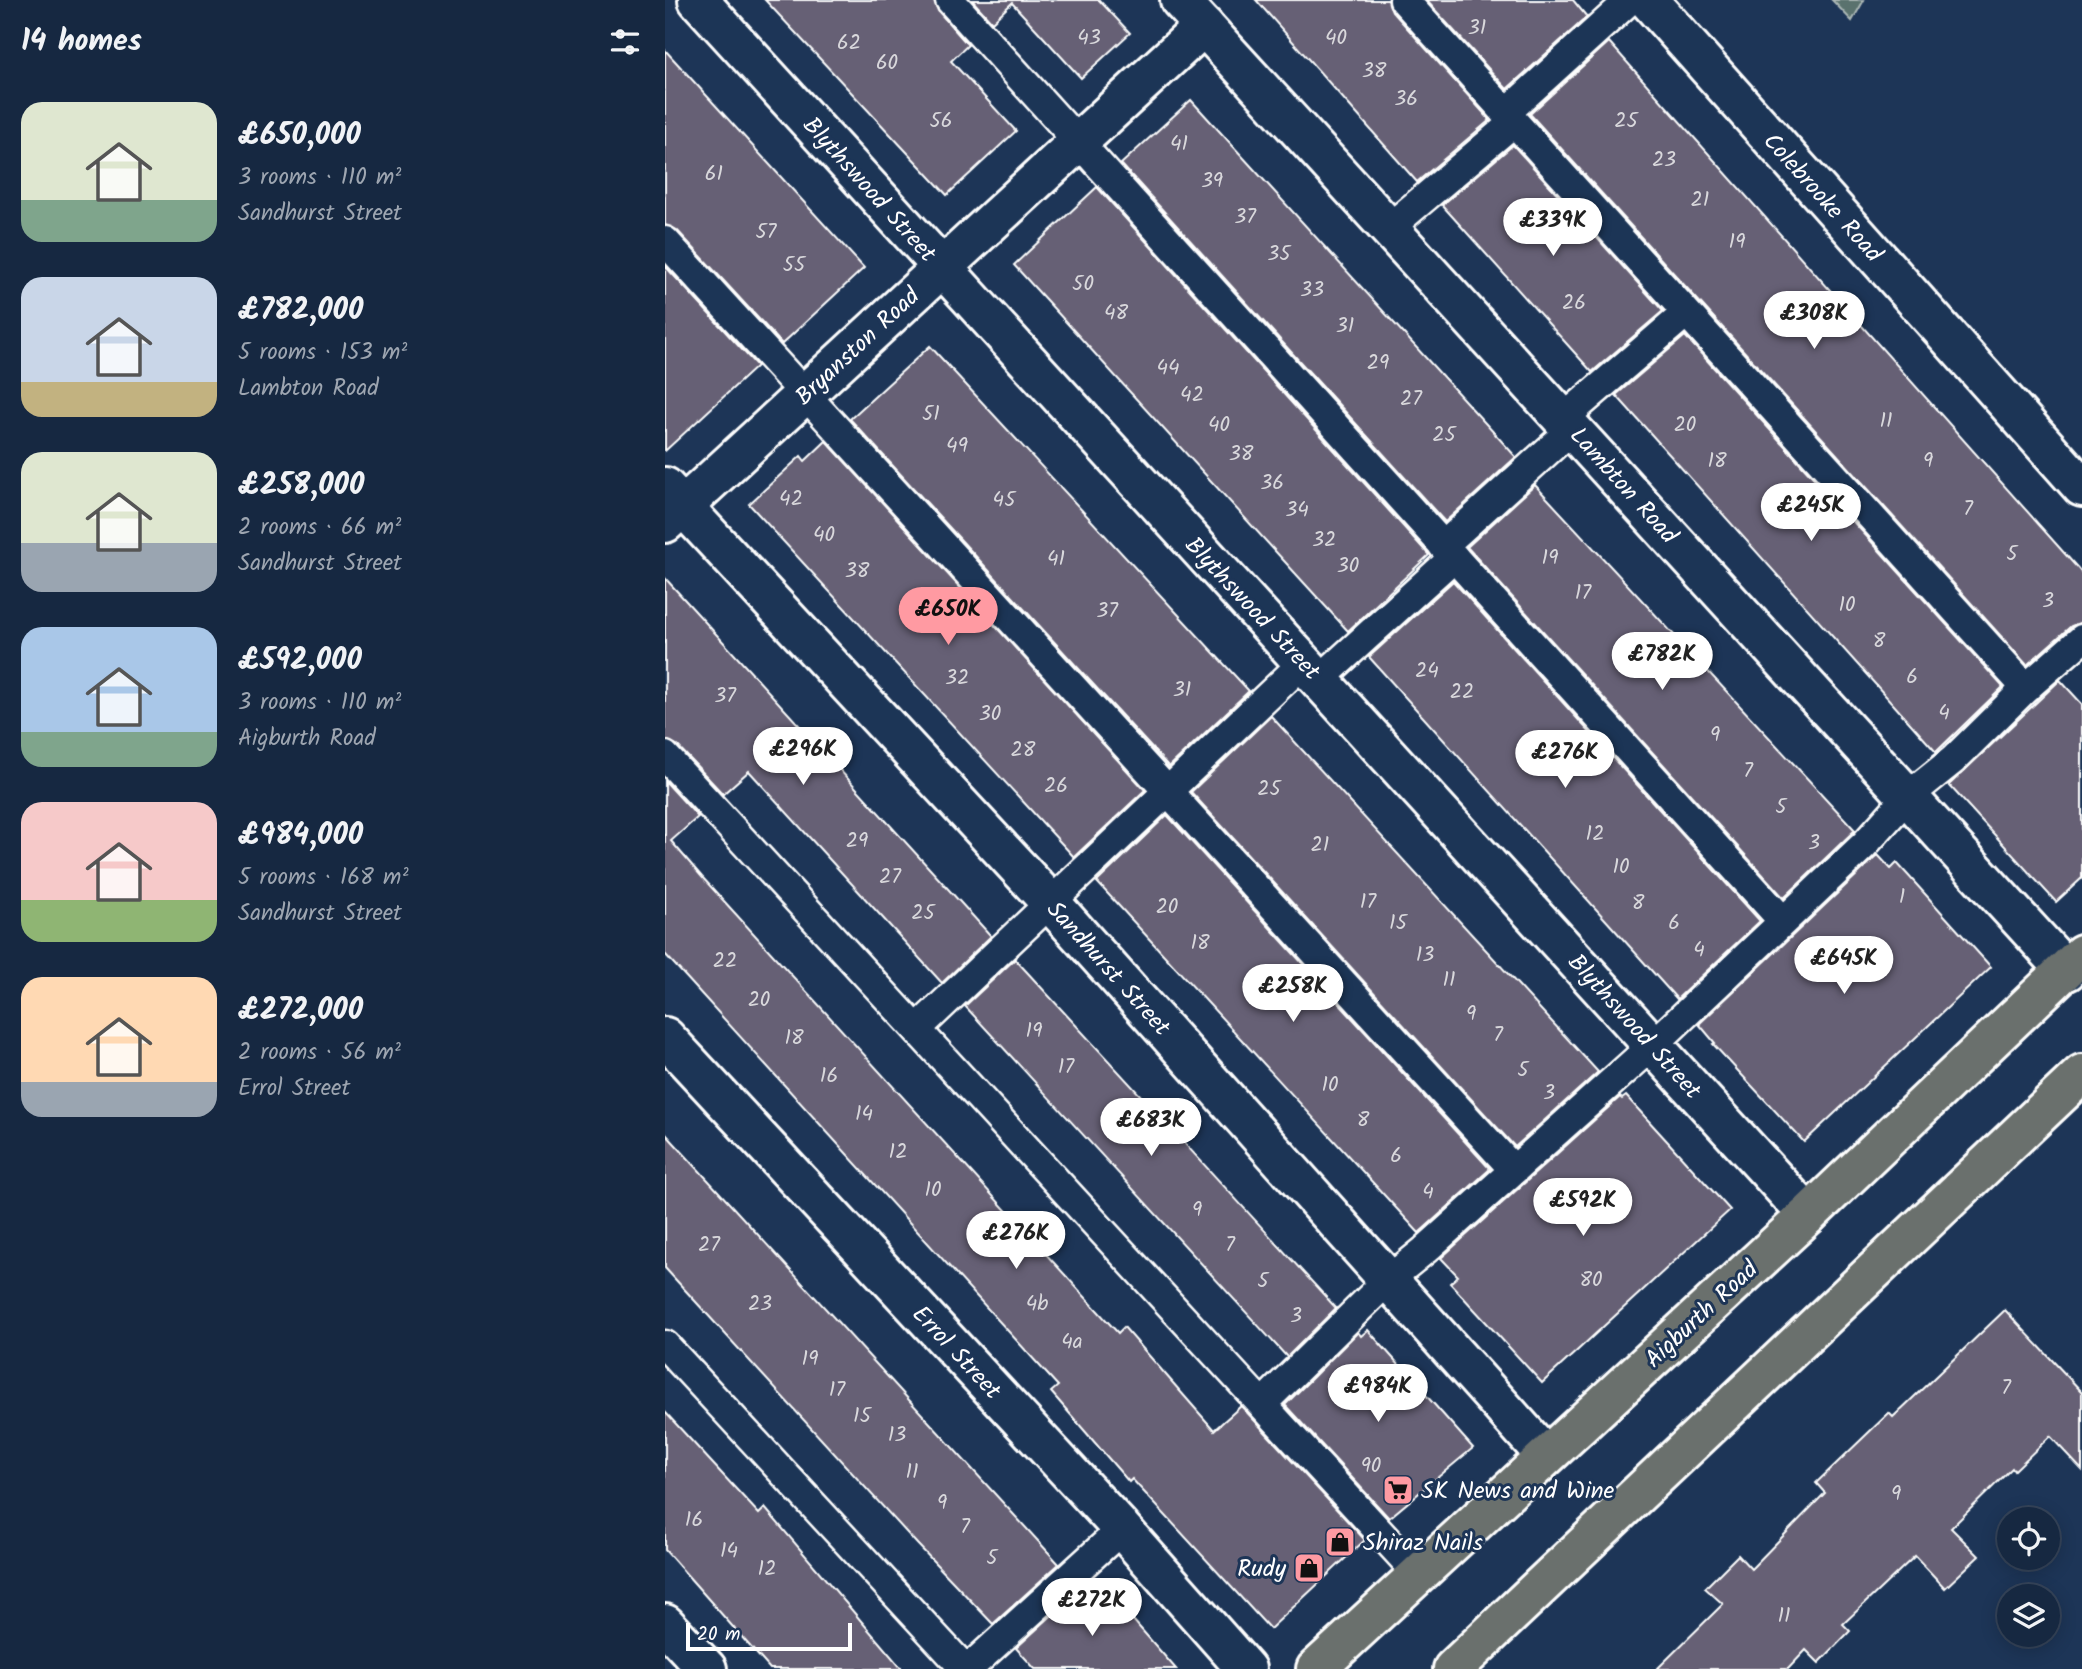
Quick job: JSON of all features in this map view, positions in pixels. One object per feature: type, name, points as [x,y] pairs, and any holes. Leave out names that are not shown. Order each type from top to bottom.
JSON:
[{"type":"highway","name":"Aigburth Road","points":[[1316,1669],[1808,1215],[2074,963]]},
{"type":"highway","points":[[1466,1662],[2082,1074]]},
{"type":"street","name":"Blythswood Street","points":[[698,0],[1808,1215]]},
{"type":"street","name":"Colebrooke Road","points":[[1648,0],[2082,487]]},
{"type":"street","name":"Bryanston Road","points":[[671,505],[806,394],[1079,142],[1192,13]]},
{"type":"street","name":"Lambton Road","points":[[1192,13],[1569,423],[1906,797],[2074,963]]},
{"type":"street","name":"Sandhurst Street","points":[[671,505],[1050,902],[1546,1456]]},
{"type":"street","name":"Errol Street","points":[[665,1037],[1122,1529],[1246,1669]]},
{"type":"street","points":[[665,1623],[707,1669]]},
{"type":"lane","points":[[950,0],[1783,921]]},
{"type":"lane","points":[[1404,0],[2026,688]]},
{"type":"lane","points":[[1389,228],[1510,117],[1630,0]]},
{"type":"lane","points":[[665,241],[1514,1170]]},
{"type":"lane","points":[[917,1029],[1169,791],[1449,551],[1569,423],[1686,313]]},
{"type":"lane","points":[[1263,1403],[1388,1280],[1426,1250],[1653,1045],[1864,845],[1906,797],[1953,760],[2026,688],[2082,639]]},
{"type":"lane","points":[[665,756],[1419,1574]]},
{"type":"lane","points":[[665,1345],[966,1669],[1122,1529]]},
{"type":"green space","points":[[1832,0],[1864,0],[1852,21]]},
{"type":"building","points":[[765,0],[934,0],[938,11],[968,45],[951,61],[1016,131],[947,195]]},
{"type":"building","points":[[972,0],[1099,0],[1130,33],[1081,78],[1012,3],[992,22]]},
{"type":"building","points":[[1256,0],[1388,0],[1392,11],[1490,120],[1417,182]]},
{"type":"building","points":[[1426,0],[1573,0],[1587,17],[1507,89]]},
{"type":"building","points":[[1609,42],[2082,573],[2082,622],[2071,626],[2027,665],[1530,114]]},
{"type":"building","points":[[665,50],[864,268],[782,344],[677,230],[665,225]]},
{"type":"building","points":[[1191,100],[1516,457],[1445,522],[1121,164]]},
{"type":"building","points":[[1513,145],[1663,311],[1592,372],[1442,205]]},
{"type":"building","points":[[1097,187],[1429,555],[1348,631],[1014,265]]},
{"type":"building","points":[[665,266],[757,366],[665,451]]},
{"type":"building","points":[[1685,336],[2003,687],[1936,752],[1616,395]]},
{"type":"building","points":[[930,346],[1249,691],[1169,767],[850,419]]},
{"type":"building","points":[[826,441],[1145,790],[1074,857],[749,504],[801,456],[805,461]]},
{"type":"building","points":[[1535,485],[1855,830],[1784,898],[1467,547]]},
{"type":"building","points":[[665,578],[991,936],[942,983],[749,771],[723,794],[677,745],[665,740]]},
{"type":"building","points":[[1453,581],[1760,921],[1677,999],[1369,657]]},
{"type":"building","points":[[2060,680],[2082,704],[2082,878],[2056,902],[1949,785]]},
{"type":"building","points":[[1271,716],[1598,1072],[1515,1147],[1191,792]]},
{"type":"building","points":[[665,781],[698,817],[671,841],[1118,1333],[1124,1327],[1214,1430],[1241,1406],[1365,1540],[1270,1629],[1132,1479],[1129,1482],[1051,1392],[1058,1386],[665,954]]},
{"type":"building","points":[[1167,815],[1490,1169],[1419,1233],[1097,882]]},
{"type":"building","points":[[1878,855],[1891,869],[1897,863],[1991,967],[1804,1142],[1713,1044],[1715,1043],[1699,1024]]},
{"type":"building","points":[[1015,959],[1336,1308],[1287,1357],[965,1006]]},
{"type":"building","points":[[1626,1096],[1730,1210],[1542,1383],[1450,1283],[1458,1276],[1441,1258],[1620,1097],[1622,1099]]},
{"type":"building","points":[[665,1133],[1059,1564],[993,1624],[665,1268]]},
{"type":"building","points":[[2005,1310],[2082,1392],[2082,1470],[2050,1436],[2014,1471],[2012,1468],[1951,1528],[1979,1556],[1945,1588],[1915,1556],[1843,1624],[1850,1631],[1819,1663],[1806,1650],[1788,1669],[1657,1669],[1723,1604],[1705,1588],[1738,1555],[1751,1569],[1825,1493],[1816,1483],[1889,1413],[1893,1417]]},
{"type":"building","points":[[1368,1330],[1473,1448],[1389,1518],[1285,1405],[1358,1332],[1361,1336]]},
{"type":"building","points":[[665,1412],[759,1514],[765,1508],[902,1669],[770,1669],[665,1550]]},
{"type":"building","points":[[1082,1588],[1092,1599],[1105,1588],[1176,1669],[1035,1669],[1016,1648]]},
{"type":"place","name":"SK News and Wine","points":[[1398,1490]]},
{"type":"place","name":"Shiraz Nails","points":[[1340,1542]]},
{"type":"place","name":"Rudy","points":[[1309,1568]]}]
